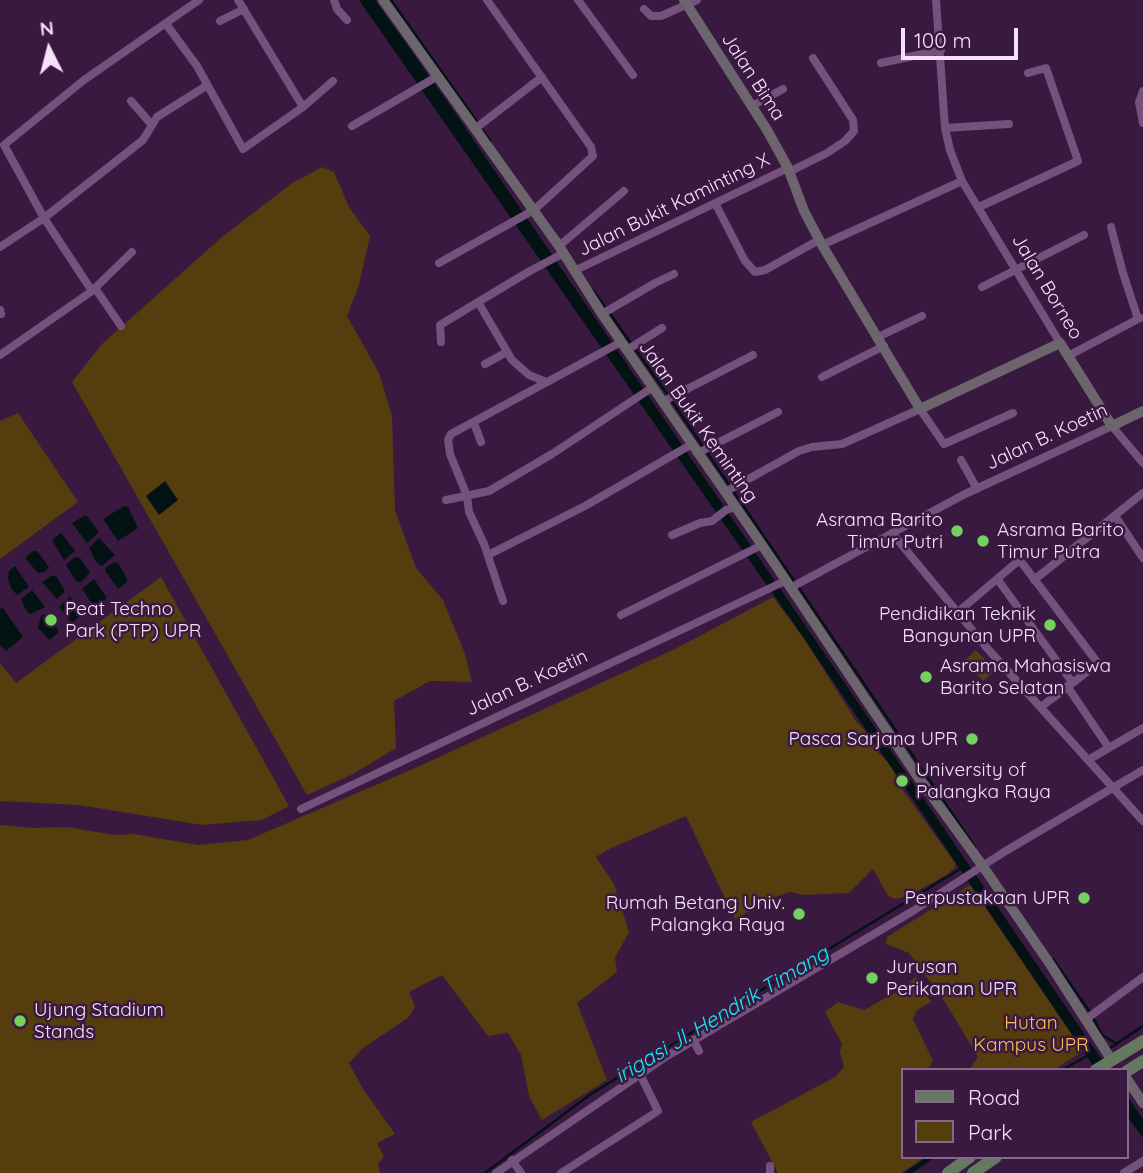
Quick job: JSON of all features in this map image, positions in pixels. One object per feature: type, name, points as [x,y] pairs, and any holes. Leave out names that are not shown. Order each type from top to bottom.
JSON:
[{"type":"main road","name":"Jalan Bukit Keminting","points":[[383,0],[435,78],[476,128],[529,213],[574,271],[650,390],[664,401],[692,449],[725,492],[731,509],[916,774],[976,871],[1085,1020],[1109,1058]]},
{"type":"main road","name":"Jalan Bima","points":[[689,2],[788,170],[804,211],[821,243],[920,409]]},
{"type":"main road","name":"Jalan Borneo","points":[[1060,343],[1112,426]]},
{"type":"main road","points":[[920,409],[1060,343]]},
{"type":"main road","name":"Jalan B. Koetin","points":[[1112,426],[1143,411]]},
{"type":"main road","points":[[1098,1068],[1109,1058],[1143,1041]]},
{"type":"main road","points":[[1129,1082],[1143,1103]]},
{"type":"main road","points":[[948,1173],[967,1159]]},
{"type":"main road","points":[[976,1172],[993,1159]]},
{"type":"street","points":[[121,326],[44,218],[2,142],[199,0]]},
{"type":"street","points":[[238,0],[303,107]]},
{"type":"street","points":[[334,0],[337,9],[347,20]]},
{"type":"street","points":[[439,263],[529,213],[593,156],[591,146],[487,0]]},
{"type":"street","points":[[578,0],[633,75]]},
{"type":"street","name":"Jalan Borneo","points":[[936,0],[945,128],[962,181],[1060,343]]},
{"type":"street","points":[[644,9],[656,17],[689,2]]},
{"type":"street","points":[[220,21],[244,9]]},
{"type":"street","points":[[166,24],[197,66],[243,149],[303,107],[333,80]]},
{"type":"street","points":[[881,63],[941,50]]},
{"type":"street","name":"Jalan Bukit Kaminting X","points":[[574,271],[836,147],[854,131],[853,120],[813,58]]},
{"type":"street","points":[[979,207],[1078,161],[1046,68],[1028,73]]},
{"type":"street","points":[[476,128],[542,77]]},
{"type":"street","points":[[352,126],[435,78]]},
{"type":"street","points":[[0,247],[44,218],[143,141],[157,117],[206,86]]},
{"type":"street","points":[[752,106],[783,89]]},
{"type":"street","points":[[1143,91],[1139,102],[1143,123]]},
{"type":"street","points":[[131,101],[152,125]]},
{"type":"street","points":[[945,128],[1009,124]]},
{"type":"street","points":[[715,203],[745,261],[755,272],[765,270],[962,181]]},
{"type":"street","points":[[441,342],[440,325],[543,264],[624,191]]},
{"type":"street","points":[[1069,356],[1140,318],[1122,273],[1111,227]]},
{"type":"street","points":[[982,287],[1084,235]]},
{"type":"street","points":[[0,355],[93,290],[132,252]]},
{"type":"street","points":[[602,314],[674,274]]},
{"type":"street","points":[[478,302],[506,352],[519,368],[544,382]]},
{"type":"street","points":[[821,377],[922,316]]},
{"type":"street","points":[[503,601],[450,454],[448,440],[451,434],[544,382],[604,352],[662,328]]},
{"type":"street","points":[[485,364],[506,352]]},
{"type":"street","points":[[664,401],[753,355]]},
{"type":"street","points":[[446,500],[489,491],[650,390]]},
{"type":"street","points":[[725,492],[799,451],[842,444],[920,409],[944,444],[1013,414]]},
{"type":"street","points":[[488,555],[585,506],[675,453],[692,449],[778,412]]},
{"type":"street","points":[[474,423],[481,442]]},
{"type":"street","points":[[1112,426],[1143,463]]},
{"type":"street","name":"Jalan B. Koetin","points":[[301,809],[768,590],[784,585],[977,489],[1112,426]]},
{"type":"street","points":[[961,460],[977,489]]},
{"type":"street","points":[[1034,580],[1142,496]]},
{"type":"street","points":[[672,535],[712,521],[731,509]]},
{"type":"street","points":[[1115,516],[1143,558]]},
{"type":"street","points":[[892,533],[958,612],[1143,821]]},
{"type":"street","points":[[621,615],[758,548]]},
{"type":"street","points":[[958,612],[1020,562],[1096,658],[1096,665],[1041,707]]},
{"type":"street","points":[[998,580],[1109,748]]},
{"type":"street","points":[[1088,760],[1142,732]]},
{"type":"street","points":[[496,1173],[693,1040],[1143,770]]},
{"type":"street","points":[[1085,1020],[1143,977]]},
{"type":"street","points":[[693,1040],[699,1051]]},
{"type":"street","points":[[561,1173],[658,1111],[640,1074]]},
{"type":"street","points":[[512,1160],[521,1173]]},
{"type":"street","points":[[1124,1173],[1143,1161]]},
{"type":"green space","points":[[322,167],[334,172],[349,207],[370,236],[359,285],[347,316],[379,373],[392,416],[395,510],[416,568],[443,600],[465,654],[472,682],[430,681],[394,701],[396,748],[353,774],[307,795],[72,382],[102,344],[222,237],[291,184]]},
{"type":"green space","points":[[18,413],[78,502],[0,559],[0,421]]},
{"type":"green space","points":[[161,577],[289,806],[262,820],[202,825],[79,805],[0,801],[0,663],[16,683]]},
{"type":"green space","points":[[773,597],[803,637],[856,721],[872,739],[878,752],[892,766],[902,789],[955,863],[955,867],[948,874],[908,896],[895,899],[888,896],[873,869],[849,893],[804,895],[790,892],[772,898],[735,919],[686,816],[596,857],[614,884],[629,932],[615,958],[617,972],[577,1003],[607,1080],[542,1120],[529,1096],[521,1055],[508,1033],[488,1036],[442,975],[409,992],[415,1007],[408,1018],[363,1048],[349,1063],[363,1089],[395,1134],[377,1143],[384,1157],[378,1163],[380,1173],[0,1173],[0,825],[68,827],[114,835],[134,834],[198,845],[248,840],[415,768],[675,649]]},
{"type":"green space","points":[[976,650],[995,671],[983,681],[964,661]]},
{"type":"green space","name":"Hutan Kampus UPR","points":[[970,885],[1083,1051],[1057,1068],[970,1068],[978,1057],[945,1002],[909,953],[886,944],[887,937]]},
{"type":"green space","points":[[916,977],[931,1002],[917,1010],[913,1019],[933,1061],[928,1068],[902,1068],[902,1159],[922,1159],[901,1173],[778,1173],[751,1122],[835,1077],[844,1067],[840,1051],[842,1044],[825,1012],[838,1002],[864,1010],[898,991]]},
{"type":"shaded area","points":[[359,0],[375,0],[449,104],[1108,1068],[1095,1068],[803,637]]},
{"type":"shaded area","points":[[165,481],[178,500],[159,515],[146,496]]},
{"type":"shaded area","points":[[124,506],[128,507],[138,528],[118,541],[103,519]]},
{"type":"shaded area","points":[[86,515],[99,532],[87,543],[72,523]]},
{"type":"shaded area","points":[[61,533],[75,551],[64,560],[52,540]]},
{"type":"shaded area","points":[[99,538],[115,555],[102,566],[96,562],[89,548]]},
{"type":"shaded area","points":[[33,551],[37,551],[49,567],[45,572],[38,573],[26,559]]},
{"type":"shaded area","points":[[75,557],[80,558],[90,573],[80,583],[66,565]]},
{"type":"shaded area","points":[[114,562],[119,564],[128,581],[118,589],[105,571],[105,568]]},
{"type":"shaded area","points":[[15,566],[29,587],[17,595],[8,579],[9,571]]},
{"type":"shaded area","points":[[56,576],[65,591],[57,599],[42,582]]},
{"type":"shaded area","points":[[94,579],[107,598],[95,608],[82,589]]},
{"type":"shaded area","points":[[32,590],[45,607],[31,614],[27,612],[21,599]]},
{"type":"shaded area","points":[[70,596],[83,614],[72,623],[59,607]]},
{"type":"shaded area","points":[[3,608],[23,637],[6,651],[0,645],[0,609]]},
{"type":"shaded area","points":[[45,614],[58,630],[50,640],[38,628],[41,616]]},
{"type":"shaded area","points":[[1129,1099],[1143,1119],[1143,1138],[1129,1119]]},
{"type":"waterway","points":[[391,0],[478,123]]},
{"type":"waterway","points":[[481,128],[490,140]]},
{"type":"waterway","points":[[593,290],[668,395]]},
{"type":"waterway","points":[[672,401],[975,847]]},
{"type":"waterway","name":"irigasi Jl. Hendrik Timang","points":[[485,1173],[591,1094],[960,869]]},
{"type":"waterway","points":[[1053,959],[1092,1015],[1102,1035],[1117,1044]]},
{"type":"waterway","points":[[1110,1048],[1143,1026]]},
{"type":"waterway","points":[[1066,1068],[1087,1056]]},
{"type":"waterway","points":[[906,1173],[926,1159]]},
{"type":"waterway","points":[[910,1173],[930,1159]]},
{"type":"place","name":"Asrama Barito Timur Putri","points":[[957,531]]},
{"type":"place","name":"Asrama Barito Timur Putra","points":[[983,541]]},
{"type":"place","name":"Peat Techno Park (PTP) UPR","points":[[51,620]]},
{"type":"place","name":"Pendidikan Teknik Bangunan UPR","points":[[1050,625]]},
{"type":"place","name":"Asrama Mahasiswa Barito Selatan","points":[[926,677]]},
{"type":"place","name":"Pasca Sarjana UPR","points":[[972,739]]},
{"type":"place","name":"University of Palangka Raya","points":[[902,781]]},
{"type":"place","name":"Perpustakaan UPR","points":[[1084,898]]},
{"type":"place","name":"Rumah Betang Univ. Palangka Raya","points":[[799,914]]},
{"type":"place","name":"Jurusan Perikanan UPR","points":[[872,978]]},
{"type":"place","name":"Ujung Stadium Stands","points":[[20,1021]]}]
